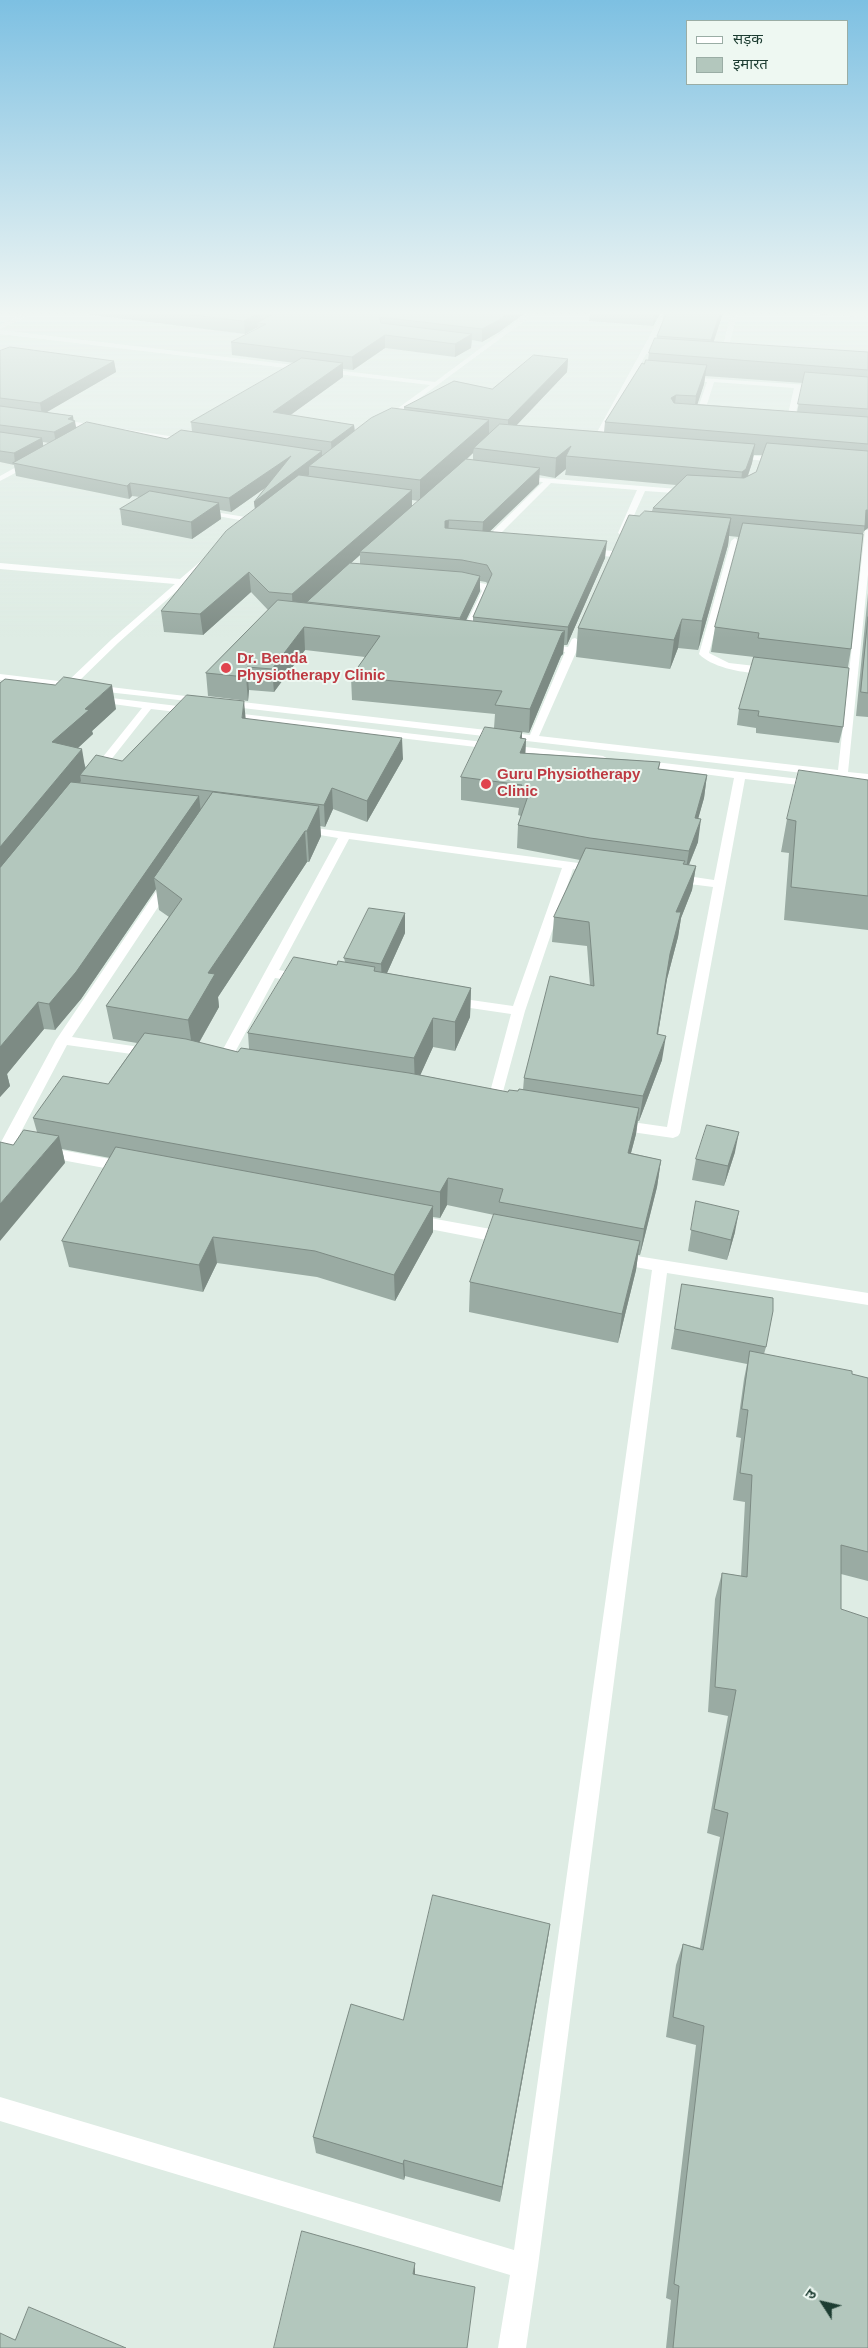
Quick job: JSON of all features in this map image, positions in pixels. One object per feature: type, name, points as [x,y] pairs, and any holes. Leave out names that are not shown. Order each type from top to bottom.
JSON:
[{"type":"street","points":[[48,420],[105,428]]},
{"type":"street","points":[[388,420],[382,424],[394,424]]},
{"type":"street","points":[[594,445],[608,420]]},
{"type":"street","points":[[694,420],[708,421]]},
{"type":"street","points":[[790,427],[791,420]]},
{"type":"street","points":[[780,426],[799,428]]},
{"type":"street","points":[[80,435],[96,427]]},
{"type":"street","points":[[115,430],[201,442]]},
{"type":"street","points":[[585,444],[604,446]]},
{"type":"street","points":[[728,456],[759,462],[790,461]]},
{"type":"street","points":[[0,479],[41,457]]},
{"type":"street","points":[[511,476],[549,481],[700,493]]},
{"type":"street","points":[[495,545],[480,544],[549,481]]},
{"type":"street","points":[[610,562],[642,488]]},
{"type":"street","points":[[191,510],[261,518],[250,527]]},
{"type":"street","points":[[0,688],[846,787],[842,774],[847,678],[864,602],[861,552],[868,532]]},
{"type":"street","points":[[574,551],[621,540]]},
{"type":"street","points":[[735,541],[704,654],[713,662],[728,666],[776,670]]},
{"type":"street","points":[[59,695],[180,582],[220,550]]},
{"type":"street","points":[[0,566],[180,582]]},
{"type":"street","points":[[453,582],[483,586],[486,591],[464,638]]},
{"type":"street","points":[[533,739],[580,632]]},
{"type":"street","points":[[532,646],[572,650]]},
{"type":"street","points":[[0,677],[868,778]]},
{"type":"street","points":[[90,779],[149,705]]},
{"type":"street","points":[[607,1123],[673,1132],[721,884],[740,774]]},
{"type":"street","points":[[289,828],[607,870]]},
{"type":"street","points":[[241,1067],[217,1063],[271,973],[345,836]]},
{"type":"street","points":[[493,1107],[518,1011],[569,865]]},
{"type":"street","points":[[143,1171],[3,1145],[63,1040],[174,874]]},
{"type":"street","points":[[664,877],[721,884]]},
{"type":"street","points":[[271,973],[310,979]]},
{"type":"street","points":[[439,999],[518,1011]]},
{"type":"street","points":[[63,1040],[166,1055]]},
{"type":"street","points":[[397,1218],[523,1241]]},
{"type":"street","points":[[601,1256],[868,1299]]},
{"type":"street","points":[[512,2348],[526,2266],[660,1267]]},
{"type":"street","points":[[0,2109],[526,2266]]},
{"type":"building","points":[[0,420],[75,421],[54,432],[0,425]]},
{"type":"building","points":[[195,420],[320,420],[354,425],[331,442],[191,422]]},
{"type":"building","points":[[369,420],[489,420],[420,480],[309,466]]},
{"type":"building","points":[[607,420],[868,420],[868,444],[605,422]]},
{"type":"building","points":[[87,422],[167,439],[181,430],[322,451],[254,502],[291,456],[229,498],[130,483],[127,486],[13,463]]},
{"type":"building","points":[[500,424],[755,444],[746,469],[742,472],[566,456],[571,446],[556,458],[474,448]]},
{"type":"building","points":[[0,432],[42,438],[14,453],[0,451]]},
{"type":"building","points":[[767,443],[868,451],[868,510],[866,510],[865,526],[653,508],[687,475],[744,478],[756,472]]},
{"type":"building","points":[[466,459],[540,468],[483,522],[449,520],[445,521],[445,528],[607,541],[568,627],[473,617],[492,574],[487,565],[462,560],[360,552]]},
{"type":"building","points":[[299,475],[412,490],[292,594],[269,592],[249,572],[200,614],[161,611],[226,531]]},
{"type":"building","points":[[150,491],[219,503],[191,522],[120,509]]},
{"type":"building","points":[[645,511],[731,518],[702,621],[682,619],[674,640],[578,628],[629,515],[639,516]]},
{"type":"building","points":[[743,523],[863,534],[851,649],[758,638],[759,633],[715,627]]},
{"type":"building","points":[[350,563],[462,572],[480,576],[460,618],[307,602]]},
{"type":"building","points":[[278,600],[565,631],[562,633],[530,709],[495,705],[502,691],[351,677],[380,636],[304,627],[272,669],[247,667],[246,677],[206,673]]},
{"type":"building","points":[[868,617],[868,693],[861,692]]},
{"type":"building","points":[[754,657],[849,668],[843,727],[758,716],[759,711],[739,709]]},
{"type":"building","points":[[64,677],[112,685],[85,709],[89,710],[52,742],[82,749],[0,847],[0,683],[5,679],[55,685]]},
{"type":"building","points":[[187,695],[244,701],[242,718],[402,738],[367,801],[332,788],[324,805],[80,775],[96,755],[122,761]]},
{"type":"building","points":[[485,727],[522,732],[520,738],[526,739],[520,753],[660,762],[658,769],[707,775],[695,818],[701,819],[689,851],[590,838],[518,825],[529,793],[520,792],[522,785],[461,777]]},
{"type":"building","points":[[799,770],[868,780],[868,896],[791,887],[796,821],[787,819]]},
{"type":"building","points":[[71,782],[199,796],[76,972],[49,1004],[38,1002],[0,1047],[0,868]]},
{"type":"building","points":[[213,792],[319,806],[307,831],[305,831],[208,973],[215,974],[188,1020],[106,1006],[182,899],[154,878]]},
{"type":"building","points":[[586,848],[685,861],[683,864],[696,866],[676,912],[681,912],[670,954],[657,1034],[666,1036],[643,1096],[524,1078],[550,976],[594,986],[589,922],[554,917]]},
{"type":"building","points":[[369,908],[405,913],[381,964],[344,958]]},
{"type":"building","points":[[294,957],[337,965],[338,961],[375,967],[374,971],[471,988],[455,1022],[433,1018],[414,1058],[248,1033]]},
{"type":"building","points":[[145,1033],[186,1039],[238,1052],[241,1048],[409,1073],[508,1092],[509,1090],[518,1091],[519,1089],[639,1108],[628,1153],[661,1160],[644,1229],[499,1202],[503,1189],[448,1178],[440,1192],[33,1118],[63,1076],[108,1084]]},
{"type":"building","points":[[707,1125],[739,1132],[728,1166],[696,1159]]},
{"type":"building","points":[[24,1130],[59,1136],[0,1204],[0,1142],[13,1145]]},
{"type":"building","points":[[116,1147],[433,1206],[394,1275],[315,1251],[213,1237],[199,1265],[62,1241]]},
{"type":"building","points":[[696,1201],[739,1211],[731,1240],[691,1230]]},
{"type":"building","points":[[494,1214],[640,1241],[622,1314],[470,1282]]},
{"type":"building","points":[[682,1284],[773,1298],[773,1311],[766,1347],[675,1329]]},
{"type":"building","points":[[750,1351],[852,1371],[852,1374],[868,1378],[868,1552],[841,1545],[841,1609],[868,1618],[868,2348],[673,2348],[679,2286],[674,2284],[704,2026],[673,2017],[683,1944],[703,1950],[728,1813],[714,1809],[736,1690],[715,1687],[722,1573],[747,1577],[752,1475],[740,1473],[748,1410],[742,1409]]},
{"type":"building","points":[[433,1895],[550,1924],[502,2187],[404,2160],[403,2164],[313,2137],[351,2004],[403,2020]]},
{"type":"building","points":[[302,2231],[415,2263],[413,2274],[475,2287],[467,2348],[274,2348]]},
{"type":"building","points":[[29,2307],[126,2348],[0,2348],[0,2333],[15,2340]]},
{"type":"place","name":"Dr. Benda Physiotherapy Clinic","points":[[226,668]]},
{"type":"place","name":"Guru Physiotherapy Clinic","points":[[486,784]]}]
